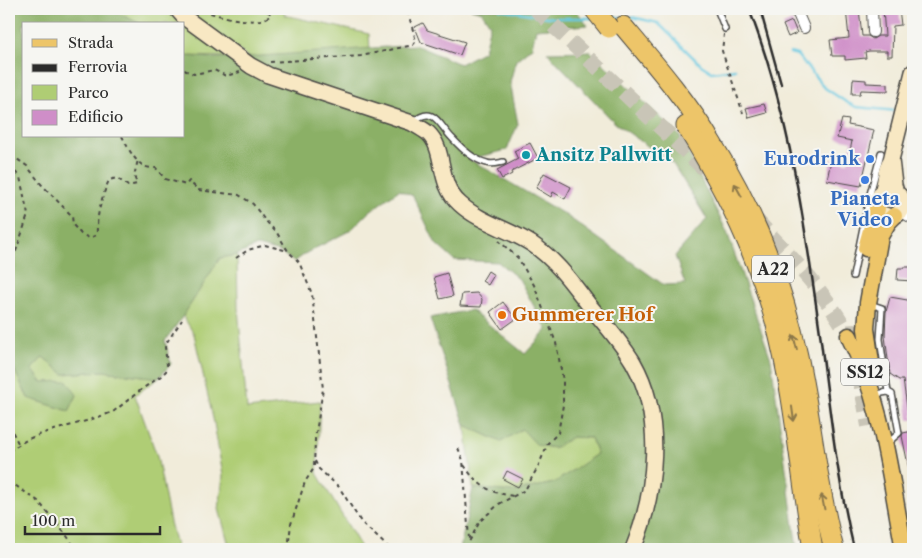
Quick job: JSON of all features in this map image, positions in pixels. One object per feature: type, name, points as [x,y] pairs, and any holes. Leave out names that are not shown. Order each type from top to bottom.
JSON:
[{"type":"highway","name":"A22","points":[[594,9],[617,16],[675,90],[712,144],[742,196],[768,254],[779,284],[798,356],[820,486],[834,549]]},
{"type":"highway","name":"A22","points":[[617,16],[644,70],[685,125],[718,180],[754,258],[775,321],[783,354],[813,549]]},
{"type":"main road","name":"SS12","points":[[880,199],[866,250],[852,330],[877,410],[904,549]]},
{"type":"main road","points":[[877,410],[882,393],[867,337],[868,303],[880,236],[888,222],[903,215]]},
{"type":"main road","points":[[869,426],[893,549]]},
{"type":"street","points":[[177,9],[184,17],[250,66],[284,82],[412,123],[429,134],[438,148],[447,187],[459,203],[493,225],[532,244],[554,262],[620,343],[640,376],[646,395],[651,423],[653,458],[649,503],[643,526],[633,549]]},
{"type":"street","points":[[792,9],[798,14],[804,28]]},
{"type":"street","points":[[872,9],[873,32]]},
{"type":"street","points":[[880,199],[899,194],[903,202],[903,215],[886,217],[880,199],[886,157],[900,124],[913,72]]},
{"type":"lane","points":[[717,9],[725,29]]},
{"type":"lane","points":[[412,123],[420,116],[428,115],[436,118],[452,138],[476,158],[489,164],[503,162]]},
{"type":"lane","points":[[853,276],[880,199],[886,157]]},
{"type":"lane","points":[[882,393],[892,394],[899,434],[890,441],[884,442]]},
{"type":"path","points":[[195,9],[240,20],[253,21],[267,18],[271,15],[269,12],[258,9]]},
{"type":"path","points":[[185,70],[194,74],[214,70],[226,76],[260,62],[361,56],[414,45],[416,41],[407,9]]},
{"type":"path","points":[[725,29],[722,51],[743,113]]},
{"type":"path","points":[[123,138],[127,147],[145,167],[156,168],[165,179],[186,185],[189,181],[198,190],[239,194],[253,204],[277,233],[288,251],[299,262],[312,294],[324,388],[314,468],[305,482],[291,524],[288,549]]},
{"type":"path","points":[[9,256],[16,251],[28,214],[20,177],[10,166],[12,161],[17,159],[27,166],[41,184],[72,216],[73,225],[81,234],[89,238],[97,234],[96,225],[101,202],[109,180],[117,178],[128,186],[136,184],[134,176],[138,160]]},
{"type":"path","points":[[469,542],[480,521],[499,504],[525,490],[538,467],[548,443],[558,433],[563,405],[563,380],[556,343],[534,285],[518,258],[499,241],[493,225]]},
{"type":"path","points":[[236,258],[248,250],[265,245],[288,251]]},
{"type":"path","points":[[9,451],[44,433],[105,416],[123,405],[166,370],[165,347],[182,320]]},
{"type":"path","points":[[9,425],[19,445]]},
{"type":"path","points":[[458,448],[464,460],[469,549]]},
{"type":"path","points":[[314,459],[319,469],[339,487],[361,522],[390,549]]},
{"type":"path","points":[[464,465],[480,485],[488,490],[512,496]]},
{"type":"path","points":[[9,481],[38,501],[68,536],[76,549]]},
{"type":"green space","points":[[9,9],[109,9],[137,22],[22,22],[22,138],[185,138],[185,56],[213,58],[248,57],[415,45],[460,64],[484,51],[490,24],[482,12],[471,9],[575,9],[588,25],[536,29],[532,47],[516,60],[510,82],[518,124],[507,150],[469,159],[564,214],[664,285],[685,284],[675,256],[707,219],[673,164],[615,123],[547,52],[590,51],[679,135],[727,232],[771,359],[797,549],[460,549],[473,488],[512,492],[554,483],[597,454],[591,438],[572,437],[554,448],[537,445],[522,429],[501,442],[465,425],[430,318],[471,310],[525,354],[547,330],[519,279],[498,262],[454,260],[436,244],[413,196],[399,190],[370,211],[351,230],[308,252],[294,262],[280,252],[257,246],[237,255],[220,258],[165,341],[171,364],[159,378],[103,371],[64,374],[43,357],[32,369],[42,382],[67,381],[77,395],[69,411],[28,398],[9,359]]},
{"type":"green space","points":[[109,9],[172,9],[228,57],[185,56],[185,22],[137,22]]},
{"type":"green space","points":[[184,9],[286,9],[284,15],[369,34],[370,50],[248,57]]},
{"type":"green space","points":[[237,255],[238,308],[247,409],[320,401],[317,473],[362,549],[230,549],[219,509],[223,476],[214,423],[194,334],[183,316],[220,258]]},
{"type":"green space","points":[[43,357],[64,374],[103,371],[159,378],[135,395],[157,456],[177,549],[9,549],[9,359],[28,398],[69,411],[77,395],[42,382],[32,369]]},
{"type":"green space","points":[[465,425],[501,442],[522,428],[537,445],[554,448],[572,437],[591,438],[597,454],[554,483],[512,492],[473,488]]},
{"type":"building","points":[[846,9],[859,9],[862,36],[868,36],[873,39],[878,36],[885,36],[883,9],[899,9],[901,25],[893,26],[892,56],[887,56],[887,51],[869,51],[865,52],[866,58],[845,60],[845,56],[832,56],[830,40],[849,38]]},
{"type":"building","points":[[792,21],[797,33],[788,37],[783,25]]},
{"type":"building","points":[[423,23],[427,30],[465,42],[460,55],[421,42],[415,27]]},
{"type":"building","points":[[853,79],[866,80],[866,83],[888,84],[888,91],[861,90],[860,94],[852,94]]},
{"type":"building","points":[[764,104],[767,113],[749,118],[746,108]]},
{"type":"building","points":[[842,119],[849,120],[848,125],[874,130],[861,186],[827,180],[831,160],[848,162],[852,141],[837,138]]},
{"type":"building","points":[[530,143],[538,158],[511,172],[512,174],[502,179],[497,170],[518,159],[514,151]]},
{"type":"building","points":[[544,173],[571,187],[565,199],[553,192],[551,197],[536,188]]},
{"type":"building","points":[[913,267],[913,281],[897,280],[898,268]]},
{"type":"building","points":[[488,271],[494,275],[488,285],[482,281]]},
{"type":"building","points":[[447,273],[453,296],[440,299],[434,277]]},
{"type":"building","points":[[477,293],[482,299],[481,307],[460,306],[462,294]]},
{"type":"building","points":[[890,297],[913,301],[913,420],[909,420],[903,380],[899,380],[890,374],[885,336],[886,312]]},
{"type":"building","points":[[503,302],[516,319],[502,329],[490,312]]},
{"type":"building","points":[[913,431],[913,474],[910,474],[902,436],[903,433]]},
{"type":"building","points":[[507,471],[523,479],[518,487],[503,479]]},
{"type":"waterway","points":[[500,9],[554,18],[592,18]]},
{"type":"waterway","points":[[610,18],[632,17],[658,23],[701,65],[712,72],[735,69]]},
{"type":"waterway","points":[[790,53],[797,55],[825,88],[846,102],[856,107],[897,111]]},
{"type":"waterway","points":[[907,114],[913,115]]},
{"type":"tunnel","points":[[536,9],[710,174]]},
{"type":"tunnel","points":[[755,219],[818,289],[849,336]]},
{"type":"tunnel","points":[[855,324],[858,366],[869,426]]},
{"type":"railway","points":[[749,9],[775,88],[794,169],[814,292],[838,469],[854,549]]},
{"type":"railway","points":[[760,9],[781,84]]},
{"type":"place","name":"Ansitz Pallwitt","points":[[526,155]]},
{"type":"place","name":"Eurodrink","points":[[870,159]]},
{"type":"place","name":"Pianeta Video","points":[[865,180]]},
{"type":"place","name":"Gummerer Hof","points":[[502,315]]}]
